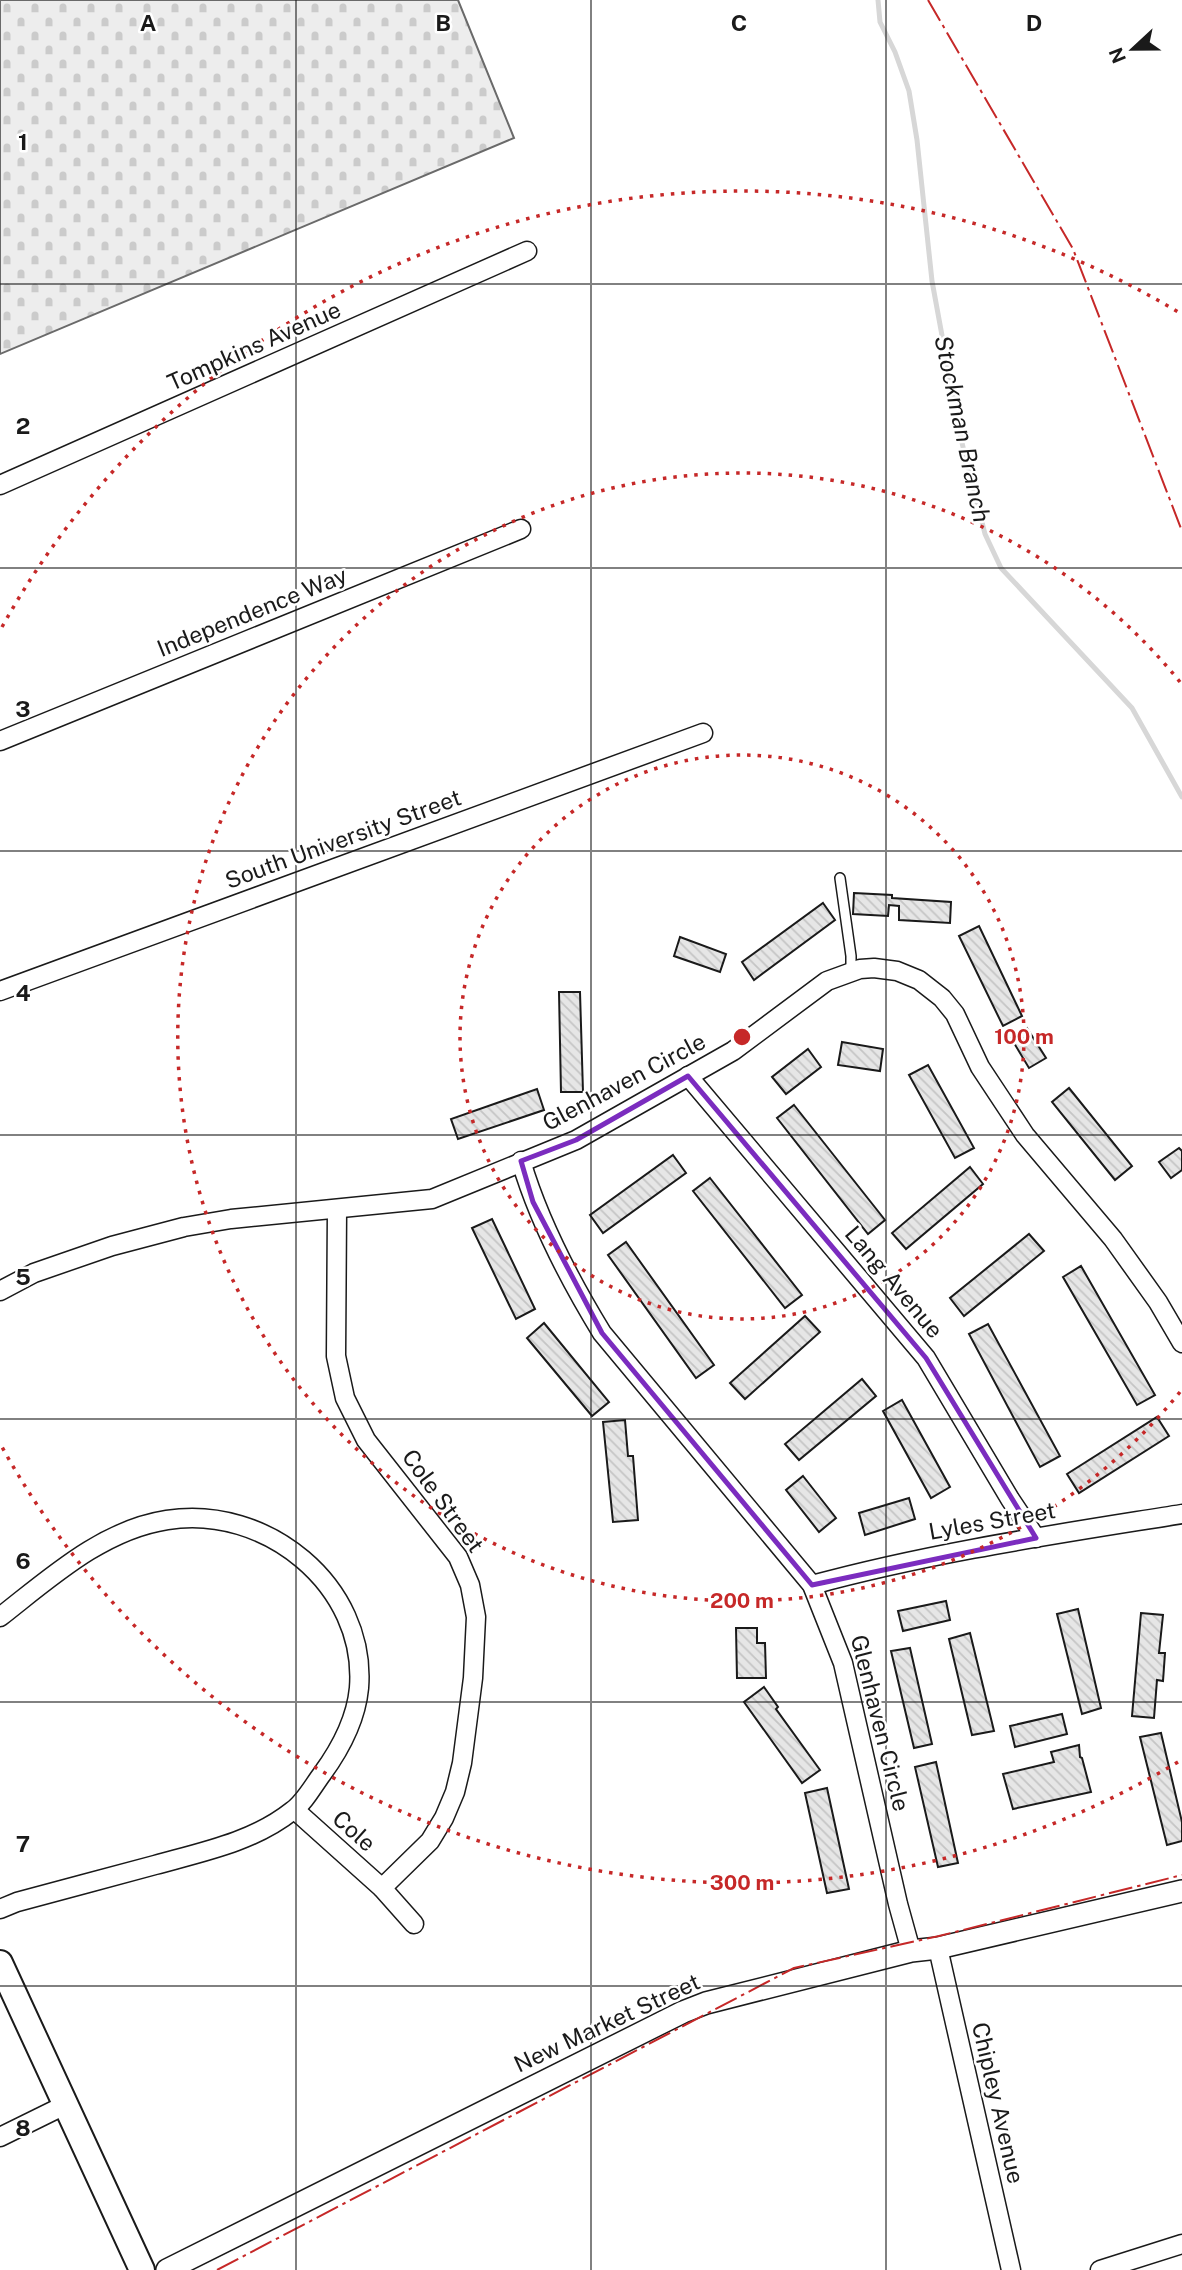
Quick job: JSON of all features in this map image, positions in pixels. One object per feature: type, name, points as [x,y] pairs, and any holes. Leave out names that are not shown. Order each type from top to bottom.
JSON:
[{"type":"main road","points":[[0,1963],[142,2270]]},
{"type":"street","name":"Tompkins Avenue","points":[[0,485],[527,251]]},
{"type":"street","name":"Independence Way","points":[[0,741],[522,529]]},
{"type":"street","name":"South University Street","points":[[0,991],[703,733]]},
{"type":"street","name":"Glenhaven Circle","points":[[911,1951],[843,1663],[812,1585],[602,1333],[584,1304],[533,1202],[521,1161],[576,1140],[733,1051],[827,981],[851,972],[874,968],[897,971],[919,980],[942,998],[961,1026],[980,1067],[1025,1135],[1113,1239],[1158,1302],[1182,1343]]},
{"type":"street","name":"Lang Avenue","points":[[688,1076],[926,1358],[1036,1538]]},
{"type":"street","points":[[0,1291],[34,1273],[112,1246],[184,1227],[231,1219],[432,1199],[521,1161]]},
{"type":"street","name":"Cole Street","points":[[337,1210],[336,1356],[345,1398],[366,1440],[458,1557],[470,1585],[475,1617],[473,1678],[462,1763],[455,1792],[444,1818],[429,1841],[382,1888]]},
{"type":"street","name":"Lyles Street","points":[[812,1585],[971,1549],[1182,1514]]},
{"type":"street","points":[[0,1617],[88,1551],[115,1537],[166,1520],[213,1518],[239,1523],[282,1543],[317,1574],[334,1594],[352,1633],[359,1668],[356,1706],[344,1741],[295,1810],[250,1837],[0,1909]]},
{"type":"street","name":"Cole","points":[[295,1810],[382,1888],[414,1924]]},
{"type":"street","name":"New Market Street","points":[[167,2270],[683,2012],[734,1994],[911,1951],[937,1948],[1182,1891]]},
{"type":"street","name":"Chipley Avenue","points":[[937,1948],[1011,2270]]},
{"type":"street","points":[[0,2137],[65,2105]]},
{"type":"street","points":[[1100,2270],[1182,2244]]},
{"type":"lane","points":[[841,878],[851,972]]},
{"type":"highlighted area","points":[[688,1076],[926,1358],[1036,1538],[812,1585],[602,1333],[533,1202],[521,1161],[576,1140]]},
{"type":"green space","points":[[0,0],[458,0],[514,138],[0,354]]},
{"type":"building","points":[[854,893],[951,902],[950,923],[899,920],[899,906],[889,905],[888,916],[853,914]]},
{"type":"building","points":[[823,903],[835,920],[754,980],[742,962]]},
{"type":"building","points":[[979,926],[1022,1016],[1003,1026],[959,936]]},
{"type":"building","points":[[680,937],[726,954],[720,972],[674,956]]},
{"type":"building","points":[[559,992],[580,992],[583,1092],[561,1092]]},
{"type":"building","points":[[1027,1028],[1046,1058],[1029,1068],[1011,1038]]},
{"type":"building","points":[[842,1042],[883,1049],[880,1071],[838,1065]]},
{"type":"building","points":[[808,1049],[821,1067],[786,1094],[772,1077]]},
{"type":"building","points":[[928,1065],[974,1148],[955,1158],[909,1075]]},
{"type":"building","points":[[1069,1088],[1132,1166],[1115,1180],[1052,1102]]},
{"type":"building","points":[[537,1089],[544,1110],[458,1139],[451,1119]]},
{"type":"building","points":[[794,1105],[885,1220],[868,1234],[777,1118]]},
{"type":"building","points":[[1179,1148],[1182,1151],[1182,1170],[1171,1178],[1159,1162]]},
{"type":"building","points":[[673,1155],[686,1173],[603,1233],[590,1215]]},
{"type":"building","points":[[970,1167],[983,1184],[906,1249],[892,1233]]},
{"type":"building","points":[[710,1178],[802,1295],[785,1308],[693,1191]]},
{"type":"building","points":[[492,1219],[535,1309],[516,1319],[472,1228]]},
{"type":"building","points":[[1029,1234],[1044,1251],[964,1316],[950,1298]]},
{"type":"building","points":[[626,1242],[714,1365],[696,1378],[608,1255]]},
{"type":"building","points":[[1081,1266],[1155,1395],[1137,1405],[1063,1277]]},
{"type":"building","points":[[805,1316],[820,1332],[745,1399],[730,1383]]},
{"type":"building","points":[[544,1323],[609,1402],[592,1416],[527,1338]]},
{"type":"building","points":[[988,1324],[1060,1456],[1040,1467],[969,1334]]},
{"type":"building","points":[[862,1379],[876,1396],[799,1460],[785,1444]]},
{"type":"building","points":[[902,1400],[950,1487],[931,1498],[883,1411]]},
{"type":"building","points":[[1157,1417],[1169,1436],[1079,1493],[1067,1474]]},
{"type":"building","points":[[625,1420],[628,1456],[633,1456],[638,1520],[613,1522],[603,1422]]},
{"type":"building","points":[[803,1476],[836,1518],[819,1532],[786,1490]]},
{"type":"building","points":[[909,1498],[915,1519],[865,1535],[859,1513]]},
{"type":"building","points":[[946,1601],[950,1620],[903,1631],[898,1611]]},
{"type":"building","points":[[1078,1609],[1101,1708],[1082,1714],[1057,1614]]},
{"type":"building","points":[[1141,1613],[1163,1615],[1159,1653],[1165,1653],[1163,1681],[1157,1680],[1154,1718],[1132,1716]]},
{"type":"building","points":[[736,1628],[757,1628],[757,1643],[765,1643],[766,1678],[737,1678]]},
{"type":"building","points":[[970,1633],[994,1731],[972,1735],[949,1639]]},
{"type":"building","points":[[910,1648],[932,1744],[914,1748],[891,1651]]},
{"type":"building","points":[[764,1687],[778,1707],[776,1709],[820,1770],[802,1783],[744,1702]]},
{"type":"building","points":[[1062,1714],[1067,1734],[1015,1747],[1010,1726]]},
{"type":"building","points":[[1161,1733],[1182,1822],[1182,1841],[1167,1845],[1140,1737]]},
{"type":"building","points":[[1079,1745],[1091,1792],[1013,1809],[1003,1774],[1054,1762],[1051,1752]]},
{"type":"building","points":[[936,1762],[958,1863],[938,1867],[915,1767]]},
{"type":"building","points":[[827,1788],[849,1889],[827,1893],[805,1793]]},
{"type":"waterway","name":"Stockman Branch","points":[[878,0],[880,22],[895,52],[909,91],[932,281],[961,439],[985,534],[1001,568],[1132,708],[1182,797]]},
{"type":"power","points":[[928,0],[1073,249],[1182,531]]},
{"type":"power","points":[[217,2270],[794,1968],[939,1936],[1182,1875]]}]
